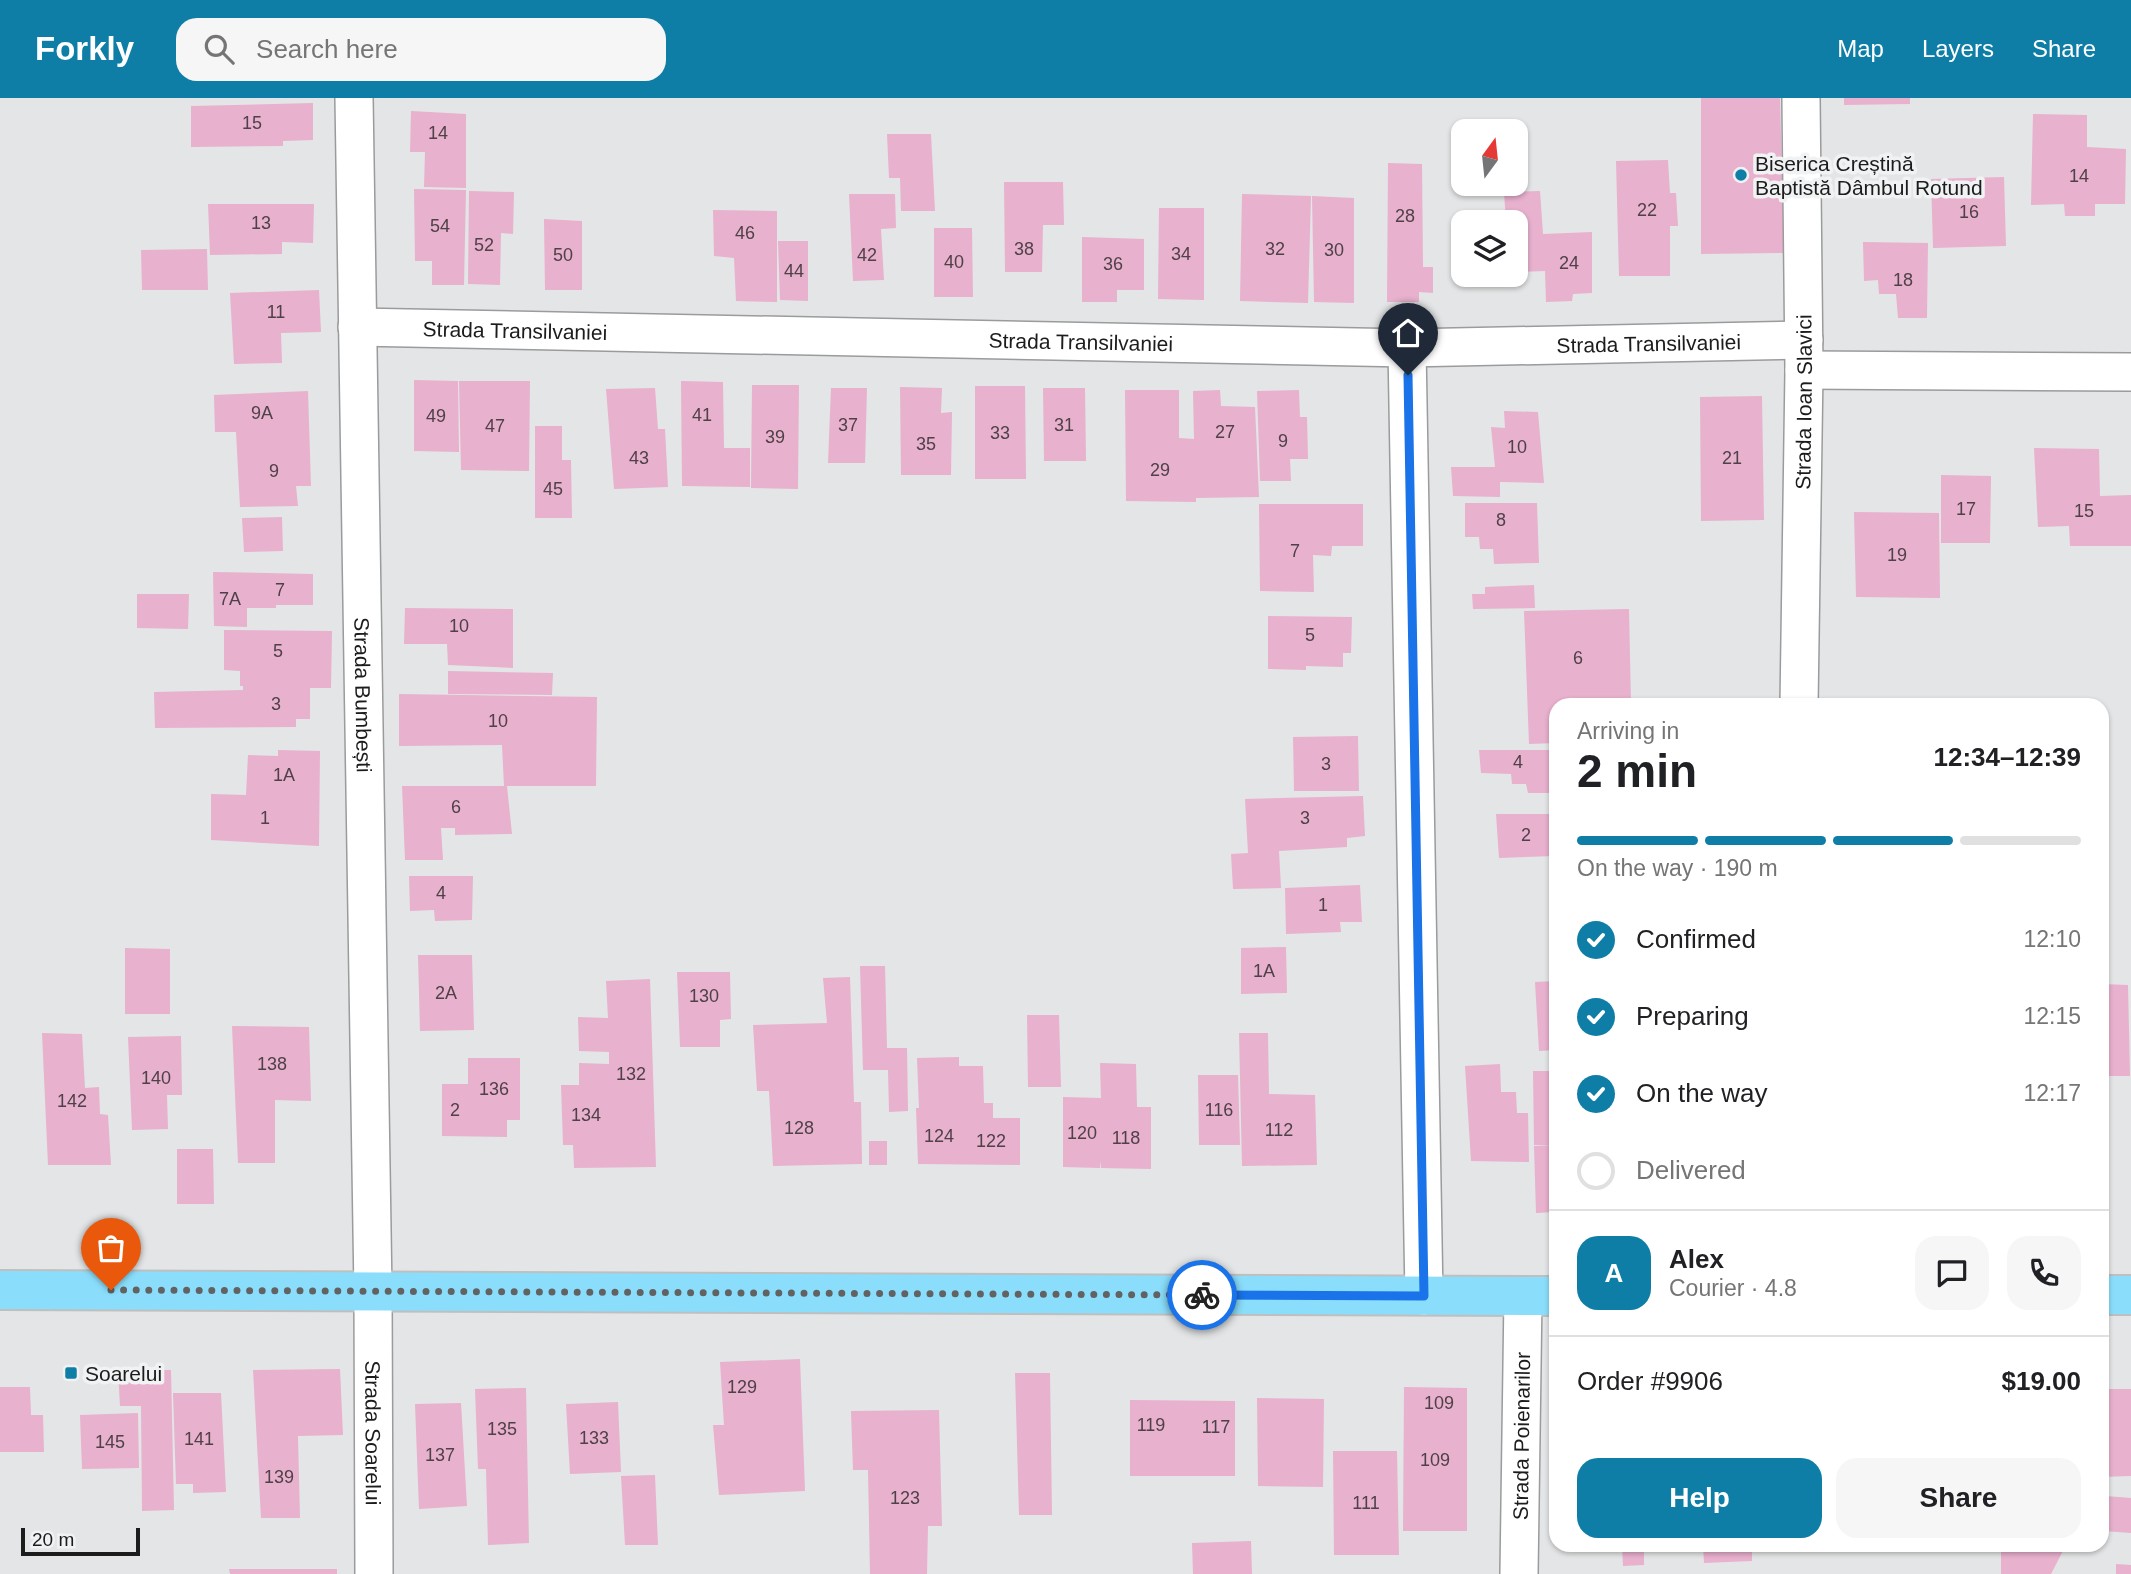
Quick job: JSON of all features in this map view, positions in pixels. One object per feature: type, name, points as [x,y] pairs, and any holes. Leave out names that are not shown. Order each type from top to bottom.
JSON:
[{"type":"main road","points":[[0,1290],[1540,1296]]},
{"type":"main road","points":[[2109,1295],[2131,1295]]},
{"type":"street","name":"Strada Bumbești","points":[[354,98],[373,1292]]},
{"type":"street","name":"Strada Ioan Slavici","points":[[1799,698],[1804,355],[1801,98]]},
{"type":"street","name":"Strada Transilvaniei","points":[[357,327],[1804,355],[2131,372]]},
{"type":"street","points":[[1407,348],[1424,1296]]},
{"type":"street","name":"Strada Soarelui","points":[[373,1292],[374,1574]]},
{"type":"street","name":"Strada Poienarilor","points":[[1519,1574],[1540,1296]]},
{"type":"building","name":"Biserica Creștină Baptistă Dâmbul Rotund","points":[[1701,98],[1780,98],[1784,253],[1701,254]]},
{"type":"building","points":[[1844,98],[1910,98],[1910,104],[1844,105]]},
{"type":"building","points":[[313,103],[313,140],[283,141],[283,146],[191,147],[191,106]]},
{"type":"building","points":[[411,111],[466,114],[466,188],[424,187],[425,152],[410,152]]},
{"type":"building","points":[[2033,114],[2087,115],[2087,147],[2126,149],[2125,204],[2095,204],[2095,216],[2065,216],[2064,204],[2031,205]]},
{"type":"building","points":[[887,134],[931,134],[935,211],[901,211],[900,178],[889,178]]},
{"type":"building","points":[[1668,160],[1670,193],[1676,193],[1678,226],[1670,226],[1670,276],[1619,276],[1616,161]]},
{"type":"building","points":[[1388,163],[1422,164],[1423,267],[1433,267],[1433,293],[1419,292],[1419,302],[1387,302]]},
{"type":"building","points":[[2004,177],[2006,246],[1933,248],[1931,179]]},
{"type":"building","points":[[1004,182],[1063,182],[1064,225],[1043,225],[1042,272],[1005,272]]},
{"type":"building","points":[[414,189],[466,190],[464,285],[432,285],[432,261],[415,261]]},
{"type":"building","points":[[469,191],[514,192],[513,234],[501,233],[500,285],[468,284]]},
{"type":"building","points":[[1528,191],[1540,191],[1543,234],[1592,232],[1592,293],[1573,294],[1572,301],[1546,302],[1545,271],[1528,272],[1528,210],[1505,210],[1504,196],[1528,196]]},
{"type":"building","points":[[849,194],[895,194],[896,228],[881,229],[884,280],[853,281]]},
{"type":"building","points":[[1242,194],[1311,196],[1308,303],[1240,301]]},
{"type":"building","points":[[1312,196],[1354,198],[1354,303],[1314,302]]},
{"type":"building","points":[[208,204],[314,204],[313,243],[282,242],[282,254],[210,255]]},
{"type":"building","points":[[1159,208],[1204,208],[1204,300],[1158,299]]},
{"type":"building","points":[[713,210],[777,211],[777,302],[736,301],[734,258],[714,256]]},
{"type":"building","points":[[544,219],[582,221],[582,290],[545,290]]},
{"type":"building","points":[[934,228],[972,228],[973,297],[934,297]]},
{"type":"building","points":[[1082,237],[1144,239],[1144,290],[1117,290],[1117,302],[1082,302]]},
{"type":"building","points":[[778,241],[808,241],[808,301],[780,300]]},
{"type":"building","points":[[1863,242],[1928,243],[1927,318],[1898,318],[1896,294],[1879,294],[1878,280],[1864,281]]},
{"type":"building","points":[[207,249],[208,290],[142,290],[141,250]]},
{"type":"building","points":[[319,290],[321,332],[281,333],[282,363],[234,364],[230,293]]},
{"type":"building","points":[[414,380],[458,381],[459,452],[414,451]]},
{"type":"building","points":[[459,381],[530,381],[529,471],[461,470]]},
{"type":"building","points":[[681,381],[723,382],[724,448],[750,448],[750,487],[682,486]]},
{"type":"building","points":[[752,385],[799,385],[798,489],[751,488]]},
{"type":"building","points":[[975,386],[1025,386],[1026,479],[975,479]]},
{"type":"building","points":[[900,387],[942,388],[941,413],[952,412],[951,475],[901,475]]},
{"type":"building","points":[[655,388],[658,429],[665,429],[668,487],[614,489],[606,389]]},
{"type":"building","points":[[831,388],[867,388],[865,463],[828,463]]},
{"type":"building","points":[[1043,388],[1085,388],[1086,461],[1044,461]]},
{"type":"building","points":[[1125,390],[1179,390],[1179,438],[1194,439],[1193,391],[1220,390],[1221,406],[1255,407],[1259,497],[1196,498],[1196,502],[1126,501]]},
{"type":"building","points":[[1299,390],[1300,417],[1307,417],[1308,459],[1290,459],[1291,481],[1260,481],[1257,391]]},
{"type":"building","points":[[308,391],[311,486],[296,486],[298,506],[240,507],[236,432],[215,432],[214,395]]},
{"type":"building","points":[[1762,396],[1764,520],[1701,521],[1700,397]]},
{"type":"building","points":[[1504,411],[1538,412],[1544,483],[1500,482],[1500,497],[1453,496],[1451,467],[1495,467],[1491,427],[1505,428]]},
{"type":"building","points":[[535,426],[562,426],[562,460],[571,460],[572,518],[535,518]]},
{"type":"building","points":[[2034,448],[2099,449],[2100,496],[2131,495],[2131,546],[2070,546],[2069,526],[2038,527]]},
{"type":"building","points":[[1941,475],[1991,476],[1990,543],[1941,543]]},
{"type":"building","points":[[1465,503],[1537,503],[1539,563],[1494,564],[1493,549],[1480,549],[1479,537],[1465,537]]},
{"type":"building","points":[[1259,504],[1363,504],[1363,546],[1332,546],[1331,556],[1313,555],[1314,592],[1260,591]]},
{"type":"building","points":[[1854,512],[1939,513],[1940,598],[1856,597]]},
{"type":"building","points":[[282,517],[283,551],[244,552],[242,518]]},
{"type":"building","points":[[213,572],[313,574],[313,605],[247,608],[247,627],[214,626]]},
{"type":"building","points":[[1534,585],[1535,608],[1473,609],[1472,594],[1485,594],[1485,587]]},
{"type":"building","points":[[137,594],[189,594],[188,629],[137,628]]},
{"type":"building","points":[[405,608],[513,609],[513,668],[448,665],[447,644],[404,644]]},
{"type":"building","points":[[1629,609],[1631,698],[1549,698],[1549,743],[1529,744],[1524,611]]},
{"type":"building","points":[[1268,616],[1352,617],[1351,653],[1343,653],[1343,667],[1268,669]]},
{"type":"building","points":[[224,630],[332,631],[331,688],[310,688],[310,719],[296,719],[296,727],[155,728],[154,692],[243,690],[243,686],[240,686],[240,671],[224,670]]},
{"type":"building","points":[[448,671],[553,673],[552,695],[448,694]]},
{"type":"building","points":[[399,694],[597,697],[596,786],[507,786],[512,834],[455,835],[455,828],[441,828],[443,860],[405,860],[402,786],[504,786],[502,745],[399,746]]},
{"type":"building","points":[[1358,736],[1359,791],[1294,791],[1293,737]]},
{"type":"building","points":[[278,750],[320,751],[319,846],[211,840],[211,794],[246,795],[248,755],[278,756]]},
{"type":"building","points":[[1479,750],[1549,750],[1549,793],[1528,793],[1526,784],[1512,784],[1511,774],[1481,773]]},
{"type":"building","points":[[1363,796],[1365,836],[1347,838],[1347,847],[1279,851],[1281,888],[1233,889],[1231,854],[1248,853],[1245,799]]},
{"type":"building","points":[[1496,814],[1549,814],[1549,856],[1499,858]]},
{"type":"building","points":[[409,876],[473,876],[472,920],[435,921],[434,910],[410,911]]},
{"type":"building","points":[[1360,885],[1362,922],[1340,922],[1341,932],[1286,934],[1285,888]]},
{"type":"building","points":[[1286,947],[1287,993],[1241,994],[1241,948]]},
{"type":"building","points":[[125,948],[170,949],[170,1014],[125,1014]]},
{"type":"building","points":[[418,955],[472,955],[474,1030],[420,1031]]},
{"type":"building","points":[[860,966],[885,966],[887,1048],[907,1048],[908,1111],[889,1112],[888,1070],[863,1070]]},
{"type":"building","points":[[677,972],[730,972],[731,1019],[720,1020],[720,1047],[680,1047]]},
{"type":"building","points":[[850,977],[854,1102],[861,1102],[862,1164],[773,1166],[769,1091],[757,1091],[753,1025],[827,1023],[823,978]]},
{"type":"building","points":[[650,979],[656,1167],[574,1168],[573,1145],[563,1145],[561,1085],[579,1085],[579,1063],[609,1064],[609,1052],[579,1051],[578,1017],[608,1018],[606,981]]},
{"type":"building","points":[[1549,981],[1549,1050],[1539,1051],[1535,982]]},
{"type":"building","points":[[2109,984],[2128,985],[2130,1076],[2109,1076]]},
{"type":"building","points":[[1027,1015],[1059,1015],[1061,1087],[1028,1087]]},
{"type":"building","points":[[232,1026],[309,1027],[311,1101],[275,1100],[275,1163],[238,1163]]},
{"type":"building","points":[[42,1033],[82,1034],[85,1088],[99,1087],[100,1114],[108,1115],[111,1165],[48,1165]]},
{"type":"building","points":[[1239,1033],[1268,1033],[1269,1094],[1315,1095],[1317,1165],[1242,1166]]},
{"type":"building","points":[[181,1036],[182,1095],[167,1095],[168,1129],[132,1130],[128,1037]]},
{"type":"building","points":[[959,1057],[959,1066],[983,1066],[984,1103],[993,1103],[993,1118],[1020,1118],[1020,1165],[918,1164],[917,1058]]},
{"type":"building","points":[[468,1058],[520,1058],[520,1120],[507,1120],[507,1137],[442,1136],[442,1084],[468,1084]]},
{"type":"building","points":[[1100,1063],[1136,1064],[1137,1107],[1151,1107],[1151,1169],[1101,1168],[1101,1161],[1100,1168],[1063,1167],[1063,1097],[1101,1098]]},
{"type":"building","points":[[1500,1064],[1501,1092],[1516,1092],[1517,1113],[1528,1113],[1529,1162],[1471,1161],[1465,1066]]},
{"type":"building","points":[[1533,1071],[1549,1071],[1549,1145],[1534,1145]]},
{"type":"building","points":[[1198,1075],[1238,1075],[1240,1145],[1199,1145]]},
{"type":"building","points":[[869,1141],[887,1141],[887,1165],[869,1165]]},
{"type":"building","points":[[1549,1145],[1549,1212],[1536,1213],[1534,1146]]},
{"type":"building","points":[[177,1149],[213,1149],[214,1204],[177,1204]]},
{"type":"building","points":[[800,1359],[805,1491],[719,1495],[713,1425],[724,1425],[720,1362]]},
{"type":"building","points":[[340,1369],[343,1435],[298,1436],[300,1518],[261,1518],[253,1370]]},
{"type":"building","points":[[118,1370],[171,1370],[174,1510],[142,1511],[141,1406],[120,1406]]},
{"type":"building","points":[[1015,1373],[1050,1373],[1052,1515],[1019,1515]]},
{"type":"building","points":[[0,1387],[30,1387],[31,1415],[43,1415],[44,1452],[0,1452]]},
{"type":"building","points":[[1404,1387],[1467,1388],[1467,1531],[1403,1531]]},
{"type":"building","points":[[526,1388],[529,1543],[488,1545],[486,1469],[478,1469],[475,1389]]},
{"type":"building","points":[[2109,1389],[2131,1389],[2131,1476],[2109,1477]]},
{"type":"building","points":[[173,1393],[221,1393],[226,1492],[193,1493],[193,1484],[176,1484]]},
{"type":"building","points":[[1257,1398],[1324,1399],[1323,1487],[1258,1486]]},
{"type":"building","points":[[1130,1400],[1235,1401],[1235,1476],[1130,1476]]},
{"type":"building","points":[[618,1402],[621,1472],[570,1474],[566,1404]]},
{"type":"building","points":[[461,1403],[467,1506],[419,1509],[415,1404]]},
{"type":"building","points":[[939,1410],[942,1526],[928,1526],[927,1574],[870,1574],[868,1470],[853,1470],[851,1411]]},
{"type":"building","points":[[138,1413],[139,1468],[82,1469],[80,1415]]},
{"type":"building","points":[[1333,1451],[1397,1451],[1399,1555],[1334,1555]]},
{"type":"building","points":[[655,1475],[658,1545],[625,1545],[621,1476]]},
{"type":"building","points":[[2109,1496],[2131,1498],[2131,1533],[2109,1531]]},
{"type":"building","points":[[1251,1541],[1252,1574],[1193,1574],[1192,1543]]},
{"type":"building","points":[[1622,1552],[1644,1552],[1644,1565],[1623,1566]]},
{"type":"building","points":[[1703,1552],[1752,1552],[1752,1561],[1704,1563]]},
{"type":"building","points":[[2001,1552],[2062,1552],[2051,1574],[2001,1574]]},
{"type":"building","points":[[2116,1564],[2131,1565],[2131,1574],[2116,1574]]},
{"type":"building","points":[[229,1569],[337,1569],[337,1574],[230,1574]]},
{"type":"way so far","points":[[111,1290],[1202,1295]]},
{"type":"place","name":"Biserica Creștină Baptistă Dâmbul Rotund","points":[[1741,175]]},
{"type":"place","name":"Soarelui","points":[[71,1373]]},
{"type":"route","points":[[1202,1295],[1424,1296],[1408,375]]}]
